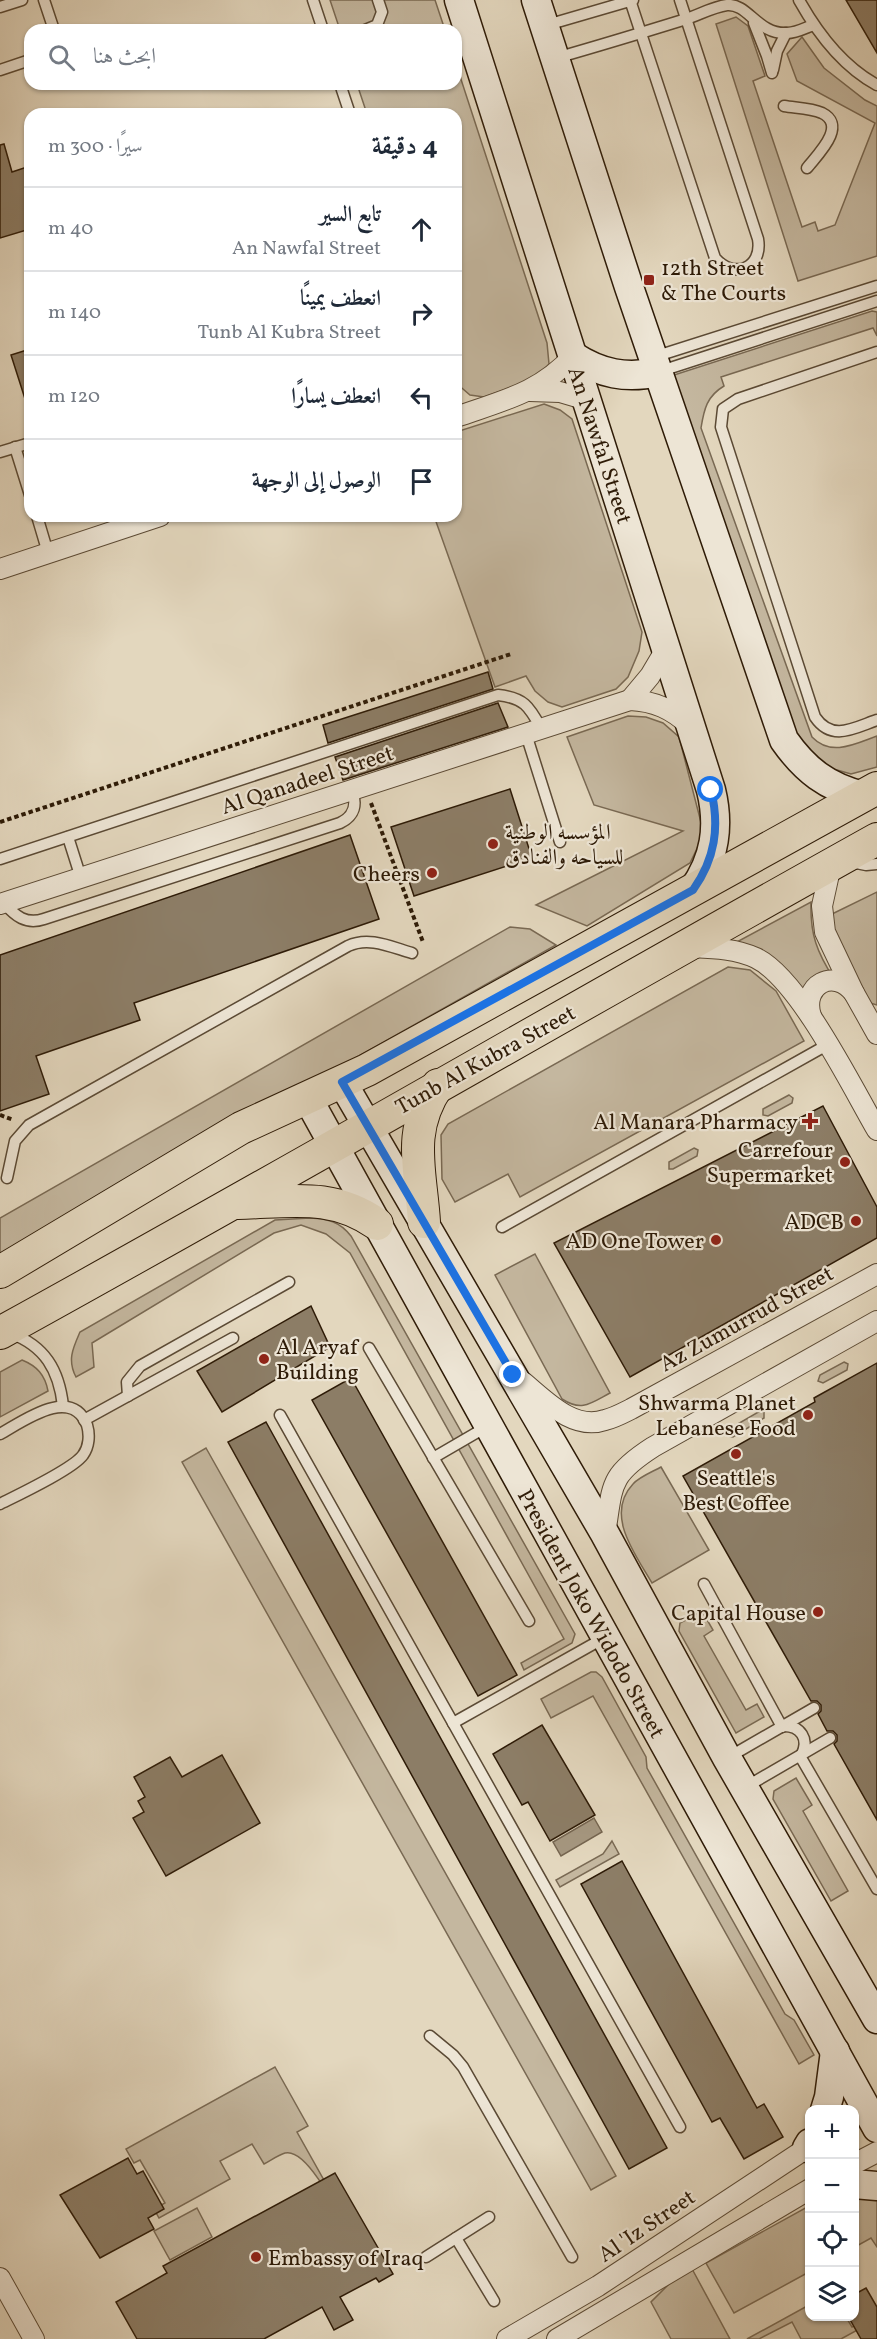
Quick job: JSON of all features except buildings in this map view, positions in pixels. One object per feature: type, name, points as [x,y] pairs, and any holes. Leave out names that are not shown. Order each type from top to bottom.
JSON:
[{"type":"main road","points":[[0,1272],[241,1128],[342,1082],[870,792]]},
{"type":"main road","name":"Tunb Al Kubra Street","points":[[2,1332],[877,839]]},
{"type":"main road","points":[[423,1222],[417,1134],[424,1108],[438,1085]]},
{"type":"main road","points":[[234,1203],[316,1201],[333,1203],[364,1215],[377,1224]]},
{"type":"street","name":"An Nawfal Street","points":[[459,0],[711,790],[716,820],[711,857],[693,890]]},
{"type":"street","points":[[540,13],[656,365],[784,740],[795,757],[817,777],[843,791],[870,792]]},
{"type":"street","points":[[462,415],[530,391],[553,375],[573,356],[592,367],[614,375],[636,376],[656,365]]},
{"type":"street","points":[[530,391],[560,392],[587,400]]},
{"type":"street","points":[[0,569],[142,522]]},
{"type":"street","points":[[630,700],[650,676],[666,649]]},
{"type":"street","name":"Al Qanadeel Street","points":[[2,903],[630,700],[643,701],[669,709],[691,726]]},
{"type":"street","points":[[835,862],[823,891],[822,919],[832,948],[854,993],[874,1023]]},
{"type":"street","points":[[686,946],[722,949],[756,958],[771,967],[782,978],[811,1016]]},
{"type":"street","points":[[854,993],[836,980],[821,983],[810,994],[808,1009],[877,1130]]},
{"type":"street","points":[[342,1082],[605,1534],[744,1788],[869,1997],[877,2019]]},
{"type":"street","name":"President Joko Widodo Street","points":[[307,1097],[870,2113]]},
{"type":"street","name":"Az Zumurrud Street","points":[[513,1375],[561,1412],[588,1422],[604,1421],[631,1409],[877,1274]]},
{"type":"street","points":[[605,1534],[615,1481],[621,1470],[630,1462],[877,1322]]},
{"type":"street","points":[[826,2105],[834,2051]]},
{"type":"street","name":"Al 'Iz Street","points":[[507,2339],[598,2286],[805,2149]]},
{"type":"street","points":[[859,2162],[877,2152]]},
{"type":"street","points":[[859,2184],[877,2186]]},
{"type":"street","points":[[557,2339],[805,2191]]},
{"type":"street","points":[[0,2278],[34,2339]]},
{"type":"lane","points":[[0,7],[22,0]]},
{"type":"lane","points":[[44,0],[52,24]]},
{"type":"lane","points":[[313,0],[321,24]]},
{"type":"lane","points":[[377,24],[382,12],[378,0]]},
{"type":"lane","points":[[540,13],[631,0],[715,258],[726,268],[741,269],[754,261],[759,247],[758,239],[680,0]]},
{"type":"lane","points":[[799,0],[813,25],[838,56],[877,85]]},
{"type":"lane","points":[[555,59],[724,6],[733,5],[741,9],[762,28],[774,32],[786,33],[813,25]]},
{"type":"lane","points":[[752,20],[768,56],[772,73],[777,51],[786,33]]},
{"type":"lane","points":[[0,70],[24,62]]},
{"type":"lane","points":[[342,90],[348,108]]},
{"type":"lane","points":[[784,106],[820,112],[830,123],[832,129],[830,140],[807,168]]},
{"type":"lane","points":[[656,365],[777,318],[877,286]]},
{"type":"lane","points":[[656,365],[782,332],[877,301]]},
{"type":"lane","points":[[777,318],[782,332]]},
{"type":"lane","points":[[877,352],[738,399],[723,409],[720,418],[815,717],[820,725],[836,732],[877,720]]},
{"type":"lane","points":[[0,452],[24,444]]},
{"type":"lane","points":[[15,447],[24,476]]},
{"type":"lane","points":[[38,522],[48,553]]},
{"type":"lane","points":[[0,859],[498,695],[511,696],[523,702],[531,710],[533,731],[560,842]]},
{"type":"lane","points":[[2,903],[18,918],[26,921],[38,921],[67,912],[340,823],[353,811],[359,788]]},
{"type":"lane","points":[[68,837],[81,878]]},
{"type":"lane","points":[[835,862],[877,864]]},
{"type":"lane","points":[[7,1178],[15,1141],[29,1125],[355,942],[372,942],[412,953]]},
{"type":"lane","points":[[502,1227],[827,1045]]},
{"type":"lane","points":[[128,1396],[127,1382],[140,1366],[289,1282]]},
{"type":"lane","points":[[2,1332],[23,1338],[45,1357],[61,1386],[63,1406]]},
{"type":"lane","points":[[84,1420],[233,1338]]},
{"type":"lane","points":[[369,1348],[529,1621]]},
{"type":"lane","points":[[0,1434],[53,1406],[63,1406],[74,1411],[84,1420],[89,1432],[89,1440],[82,1456],[76,1462],[0,1504]]},
{"type":"lane","points":[[280,1415],[680,2127]]},
{"type":"lane","points":[[433,1458],[489,1426]]},
{"type":"lane","points":[[704,1584],[783,1726]]},
{"type":"lane","points":[[453,1723],[606,1637]]},
{"type":"lane","points":[[727,1758],[814,1708]]},
{"type":"lane","points":[[783,1726],[791,1726],[801,1732],[805,1743],[801,1755],[877,1889]]},
{"type":"lane","points":[[744,1788],[830,1738]]},
{"type":"lane","points":[[430,2036],[453,2055],[463,2067],[572,2257]]},
{"type":"lane","points":[[426,2257],[489,2217]]},
{"type":"lane","points":[[456,2238],[494,2301]]},
{"type":"path","points":[[0,822],[511,654]]},
{"type":"path","points":[[359,788],[425,946]]},
{"type":"shaded area","points":[[330,0],[435,0],[443,24],[338,24]]},
{"type":"shaded area","points":[[736,17],[748,26],[765,76],[753,81],[802,227],[815,222],[818,231],[835,225],[875,123],[797,81],[787,54],[802,37],[824,68],[865,100],[877,106],[877,256],[798,281],[716,24]]},
{"type":"shaded area","points":[[462,82],[547,343],[549,364],[535,379],[484,397],[470,395],[462,388],[462,108],[365,108],[359,90],[462,90]]},
{"type":"shaded area","points":[[872,311],[877,312],[877,336],[873,328],[721,377],[724,386],[707,404],[701,428],[812,737],[819,743],[835,748],[877,736],[877,767],[851,774],[830,768],[796,740],[671,376]]},
{"type":"shaded area","points":[[544,404],[560,410],[572,419],[642,632],[639,651],[628,677],[616,689],[562,707],[548,702],[535,691],[526,676],[495,687],[436,522],[462,522],[462,430]]},
{"type":"shaded area","points":[[628,716],[646,717],[663,723],[679,737],[704,834],[690,863],[587,926],[536,905],[683,831],[594,805],[567,737]]},
{"type":"shaded area","points":[[877,892],[877,1005],[867,1002],[840,956],[830,915]]},
{"type":"shaded area","points":[[811,902],[813,934],[823,960],[834,979],[803,991],[733,944]]},
{"type":"shaded area","points":[[510,927],[530,929],[556,945],[0,1258],[0,1218]]},
{"type":"shaded area","points":[[728,967],[750,970],[776,991],[804,1041],[520,1197],[508,1174],[455,1202],[442,1179],[441,1135],[448,1124]]},
{"type":"shaded area","points":[[789,1095],[793,1098],[792,1103],[768,1116],[763,1115],[763,1109]]},
{"type":"shaded area","points":[[694,1148],[698,1150],[697,1156],[669,1169],[669,1162]]},
{"type":"shaded area","points":[[310,1218],[333,1222],[351,1236],[575,1634],[572,1643],[524,1670],[521,1663],[564,1639],[350,1253],[326,1234],[301,1225],[274,1233],[92,1343],[94,1367],[76,1377],[73,1371],[71,1360],[80,1332],[275,1220]]},
{"type":"shaded area","points":[[535,1254],[610,1393],[592,1403],[575,1405],[562,1399],[495,1275]]},
{"type":"shaded area","points":[[22,1360],[40,1372],[48,1391],[0,1417],[0,1372]]},
{"type":"shaded area","points":[[844,1362],[848,1364],[847,1370],[823,1383],[818,1381],[820,1375]]},
{"type":"shaded area","points":[[760,1411],[764,1412],[764,1418],[733,1437],[727,1436],[729,1429]]},
{"type":"shaded area","points":[[206,1448],[616,2176],[591,2190],[182,1462]]},
{"type":"shaded area","points":[[661,1467],[709,1550],[652,1583],[631,1548],[622,1522],[621,1509],[625,1496],[633,1484]]},
{"type":"shaded area","points":[[702,1611],[713,1630],[704,1636],[746,1710],[757,1704],[764,1717],[736,1733],[679,1631],[680,1623]]},
{"type":"shaded area","points":[[591,1672],[596,1672],[602,1677],[646,1757],[647,1768],[785,2014],[794,2020],[814,2055],[799,2064],[593,1696],[551,1718],[541,1699]]},
{"type":"shaded area","points":[[796,1778],[812,1805],[803,1811],[848,1891],[831,1901],[773,1799],[774,1791]]},
{"type":"shaded area","points":[[594,1818],[602,1832],[561,1856],[553,1842]]},
{"type":"shaded area","points":[[612,1841],[619,1854],[560,1887],[556,1880],[603,1854]]},
{"type":"shaded area","points":[[275,2067],[308,2126],[297,2132],[357,2239],[353,2241],[314,2173],[294,2154],[285,2153],[264,2164],[252,2144],[220,2161],[230,2179],[159,2218],[154,2209],[165,2203],[140,2160],[134,2163],[126,2149]]},
{"type":"shaded area","points":[[859,2187],[877,2189],[877,2247],[871,2238],[859,2245]]},
{"type":"shaded area","points":[[197,2208],[212,2237],[170,2260],[154,2231]]},
{"type":"shaded area","points":[[805,2208],[805,2274],[734,2313],[706,2263]]},
{"type":"shaded area","points":[[691,2267],[730,2339],[671,2339],[651,2302],[680,2273]]},
{"type":"shaded area","points":[[805,2307],[805,2321],[848,2321],[852,2327],[861,2323],[863,2327],[841,2339],[801,2339],[792,2322],[759,2339],[747,2339]]},
{"type":"place","name":"12th Street & The Courts","points":[[649,280]]},
{"type":"place","name":"المؤسسه الوطنية للسياحه والفنادق","points":[[493,844]]},
{"type":"place","name":"Cheers","points":[[432,873]]},
{"type":"place","name":"Al Manara Pharmacy","points":[[810,1121]]},
{"type":"place","name":"Carrefour Supermarket","points":[[845,1162]]},
{"type":"place","name":"ADCB","points":[[856,1221]]},
{"type":"place","name":"AD One Tower","points":[[716,1240]]},
{"type":"place","name":"Al Aryaf Building","points":[[264,1359]]},
{"type":"place","name":"Shwarma Planet Lebanese Food","points":[[808,1415]]},
{"type":"place","name":"Seattle's Best Coffee","points":[[736,1454]]},
{"type":"place","name":"Capital House","points":[[818,1612]]},
{"type":"place","name":"Embassy of Iraq","points":[[256,2257]]},
{"type":"route","points":[[513,1375],[342,1082],[693,890],[708,864],[716,835],[715,804],[711,790]]}]
